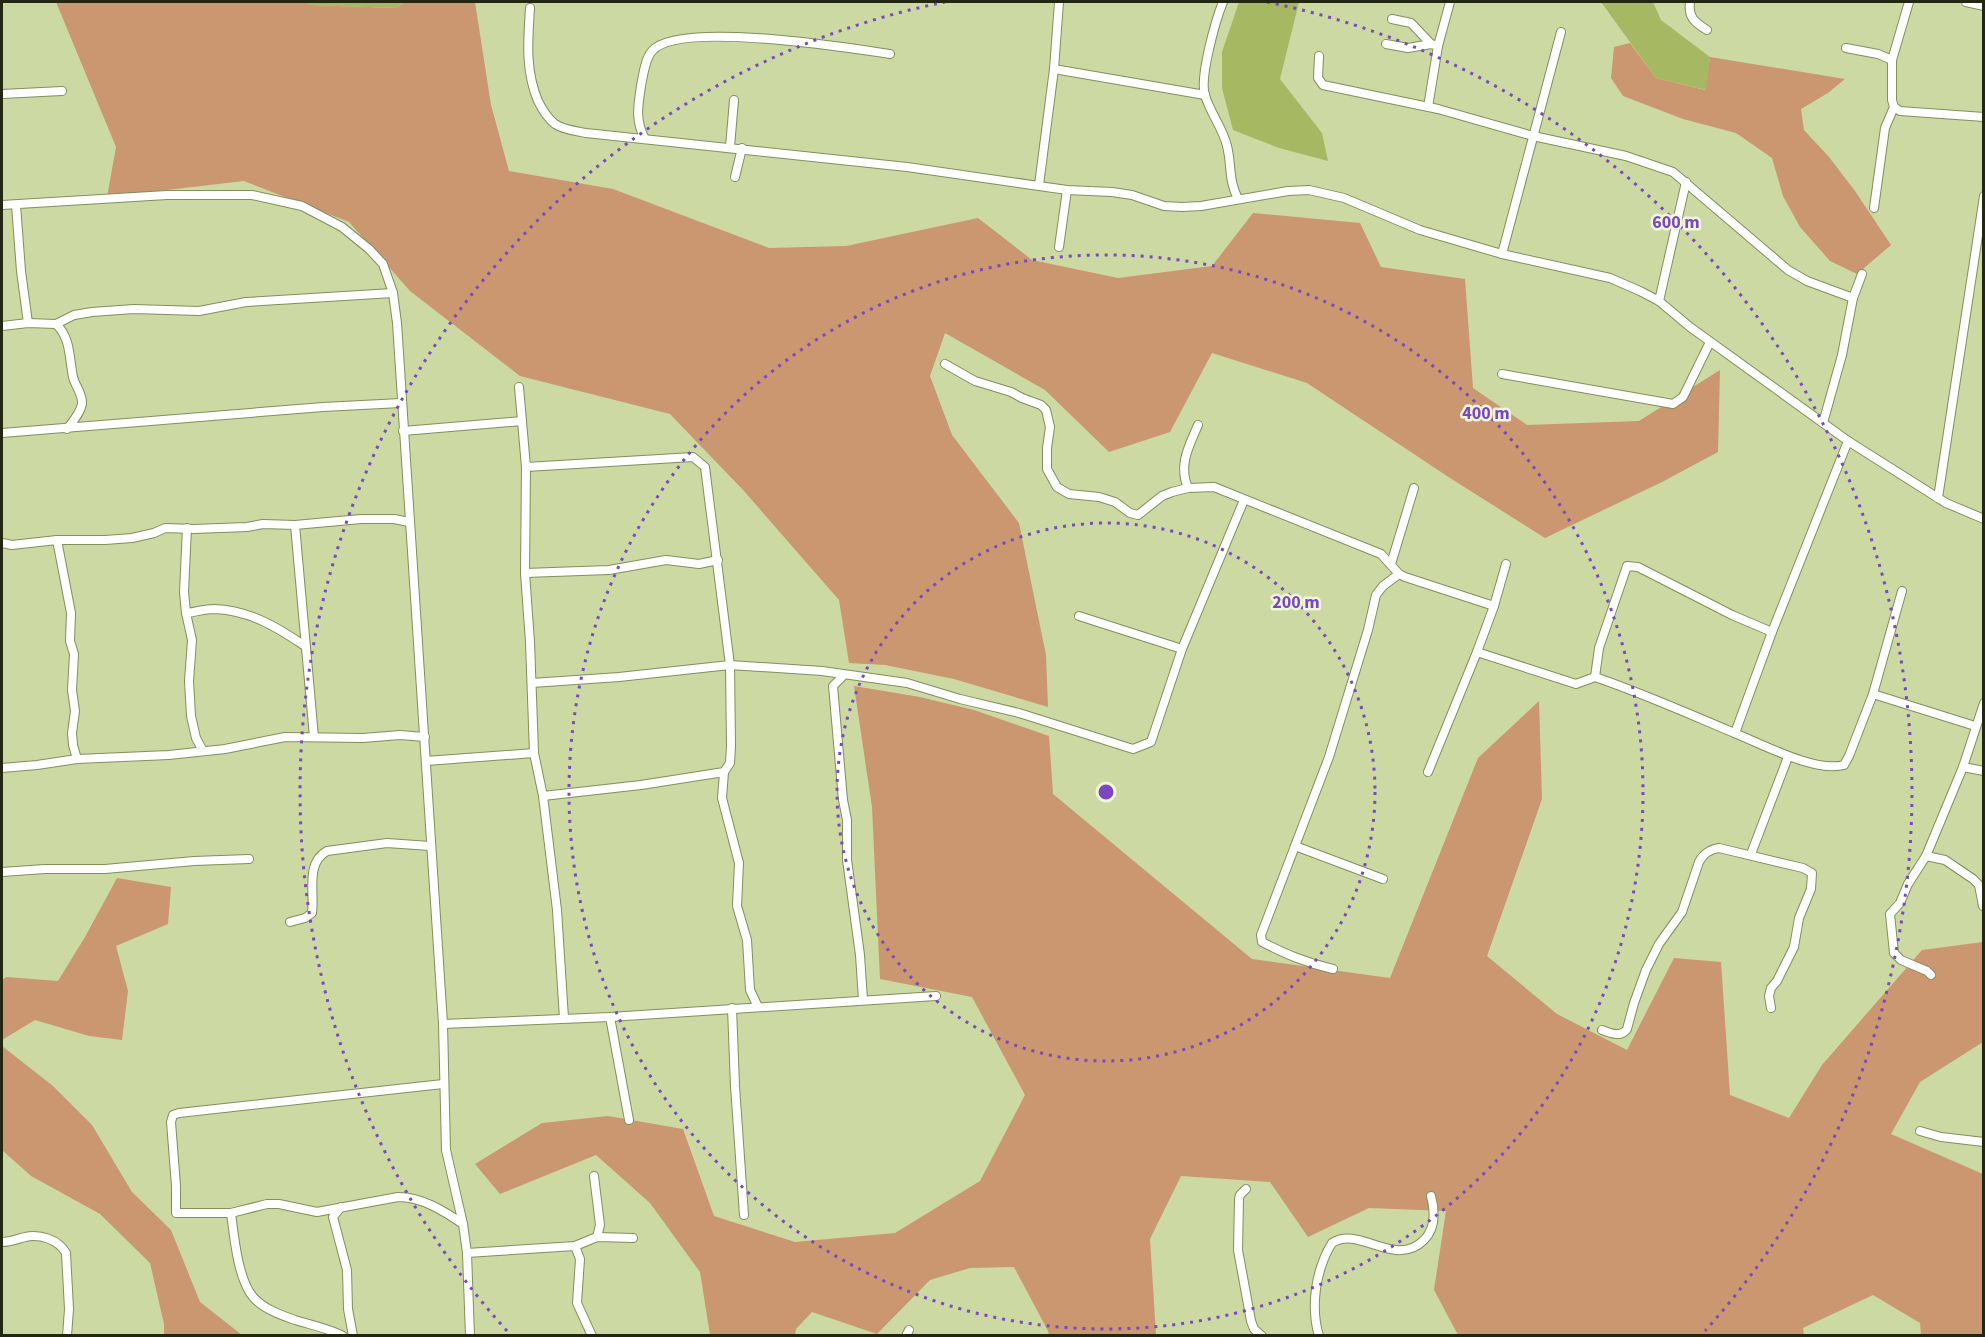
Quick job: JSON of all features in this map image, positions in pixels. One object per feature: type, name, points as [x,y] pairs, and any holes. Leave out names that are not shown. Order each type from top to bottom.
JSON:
[{"type":"street","points":[[1039,185],[1054,69],[1059,2]]},
{"type":"street","points":[[1223,2],[1210,47],[1204,83],[1205,95],[1228,148],[1231,185],[1238,199]]},
{"type":"street","points":[[1428,107],[1435,45],[1450,2]]},
{"type":"street","points":[[1690,2],[1690,17],[1707,30]]},
{"type":"street","points":[[1874,208],[1885,128],[1894,107],[1892,60],[1909,2]]},
{"type":"street","points":[[1966,2],[1983,6]]},
{"type":"street","points":[[530,8],[529,77],[547,117],[562,127],[586,134],[742,148],[907,167],[1067,190],[1132,195],[1164,206],[1201,206],[1288,190],[1309,190],[1344,198],[1420,230],[1502,254],[1610,278],[1659,301],[1710,342],[1848,441],[1946,504],[1983,519]]},
{"type":"street","points":[[1392,19],[1411,23],[1435,45]]},
{"type":"street","points":[[1502,254],[1562,32]]},
{"type":"street","points":[[645,139],[639,128],[637,113],[641,83],[648,57],[652,50],[675,39],[775,38],[890,54]]},
{"type":"street","points":[[1386,44],[1408,48],[1435,45]]},
{"type":"street","points":[[1846,48],[1878,54],[1892,60]]},
{"type":"street","points":[[1319,56],[1318,78],[1323,85],[1428,107],[1533,136],[1626,156],[1673,172],[1788,270],[1807,281],[1853,298]]},
{"type":"street","points":[[1054,69],[1205,95]]},
{"type":"street","points":[[2,94],[62,91]]},
{"type":"street","points":[[730,147],[734,100]]},
{"type":"street","points":[[1894,107],[1900,111],[1983,117]]},
{"type":"street","points":[[735,177],[742,148]]},
{"type":"street","points":[[1659,301],[1686,182]]},
{"type":"street","points":[[1059,247],[1067,190]]},
{"type":"street","points":[[2,205],[167,195],[252,195],[302,206],[342,227],[383,264],[393,293],[397,323],[443,1024],[446,1150],[463,1224],[467,1253],[470,1335]]},
{"type":"street","points":[[1938,498],[1983,196]]},
{"type":"street","points":[[16,205],[28,323]]},
{"type":"street","points":[[1823,423],[1842,355],[1853,298],[1862,274]]},
{"type":"street","points":[[2,326],[28,323],[56,324],[80,314],[92,312],[134,309],[199,311],[246,302],[393,293]]},
{"type":"street","points":[[56,324],[62,329],[68,343],[73,379],[82,404],[77,417],[68,429]]},
{"type":"street","points":[[1502,374],[1673,404],[1683,397],[1710,342]]},
{"type":"street","points":[[945,364],[975,381],[1011,392],[1041,405],[1046,410],[1050,427],[1047,469],[1057,487],[1069,494],[1099,497],[1138,515],[1162,496],[1172,492],[1188,488],[1214,487],[1381,554],[1399,574],[1494,606]]},
{"type":"street","points":[[519,387],[526,467],[525,573],[534,753],[543,796],[557,910],[564,1018]]},
{"type":"street","points":[[2,433],[323,406],[401,403]]},
{"type":"street","points":[[403,431],[522,421]]},
{"type":"street","points":[[1188,488],[1184,474],[1184,462],[1198,425]]},
{"type":"street","points":[[1735,733],[1772,632],[1848,441]]},
{"type":"street","points":[[526,467],[693,457],[705,467],[730,664],[730,763],[724,772],[722,798],[739,863],[737,906],[747,940],[750,990],[758,1007]]},
{"type":"street","points":[[1391,564],[1414,488]]},
{"type":"street","points":[[532,683],[730,664],[844,675],[907,683],[1019,713],[1133,748],[1151,741],[1182,649],[1244,500]]},
{"type":"street","points":[[2,543],[12,545],[57,540],[132,538],[165,528],[295,525],[361,519],[394,519],[409,522]]},
{"type":"street","points":[[295,525],[314,737]]},
{"type":"street","points":[[187,528],[184,592],[192,640],[189,681],[191,716],[196,738],[203,751]]},
{"type":"street","points":[[57,540],[71,613],[70,641],[74,654],[72,690],[75,711],[72,733],[77,759]]},
{"type":"street","points":[[525,573],[609,570],[666,560],[699,564],[718,560]]},
{"type":"street","points":[[1428,772],[1477,652],[1506,564]]},
{"type":"street","points":[[1595,677],[1599,648],[1627,566],[1638,567],[1732,615],[1772,632]]},
{"type":"street","points":[[1333,969],[1306,963],[1262,942],[1261,935],[1329,757],[1368,630],[1376,595],[1383,586],[1399,574]]},
{"type":"street","points":[[1477,652],[1576,684],[1595,677],[1735,733],[1788,757],[1835,768],[1844,765],[1873,694],[1902,591]]},
{"type":"street","points":[[186,613],[213,609],[244,612],[278,627],[305,646]]},
{"type":"street","points":[[1079,616],[1182,649]]},
{"type":"street","points":[[844,675],[833,686],[843,800],[847,820],[847,860],[860,955],[863,1000]]},
{"type":"street","points":[[1873,694],[1976,726]]},
{"type":"street","points":[[1931,975],[1901,960],[1894,953],[1890,918],[1926,856],[1963,766],[1983,703]]},
{"type":"street","points":[[2,768],[77,759],[160,756],[236,747],[285,737],[363,738],[400,735],[425,737]]},
{"type":"street","points":[[426,761],[534,753]]},
{"type":"street","points":[[1750,854],[1788,757]]},
{"type":"street","points":[[1963,766],[1983,771]]},
{"type":"street","points":[[543,796],[641,785],[724,772]]},
{"type":"street","points":[[290,922],[305,918],[312,913],[313,874],[321,854],[327,851],[387,843],[430,846]]},
{"type":"street","points":[[1295,846],[1383,879]]},
{"type":"street","points":[[1602,1030],[1619,1035],[1627,1029],[1646,970],[1659,944],[1682,912],[1701,857],[1719,848],[1803,868],[1812,873],[1811,889],[1799,918],[1794,947],[1778,981],[1771,988],[1769,996],[1771,1008]]},
{"type":"street","points":[[1926,856],[1945,860],[1973,879],[1979,885],[1983,906]]},
{"type":"street","points":[[2,872],[105,869],[194,861],[249,859]]},
{"type":"street","points":[[443,1024],[610,1017],[936,996]]},
{"type":"street","points":[[732,1008],[744,1215]]},
{"type":"street","points":[[610,1017],[629,1120]]},
{"type":"street","points":[[443,1084],[173,1115],[171,1122],[176,1213],[231,1213],[267,1204],[279,1204],[317,1212],[408,1197],[435,1206],[463,1224]]},
{"type":"street","points":[[1920,1131],[1941,1137],[1983,1142]]},
{"type":"street","points":[[594,1176],[600,1225],[597,1237]]},
{"type":"street","points":[[1246,1189],[1239,1199],[1238,1250],[1251,1321],[1254,1329],[1262,1335]]},
{"type":"street","points":[[1319,1335],[1315,1311],[1316,1291],[1323,1260],[1332,1243],[1345,1239],[1395,1250],[1412,1249],[1424,1241],[1431,1230],[1434,1216],[1431,1196]]},
{"type":"street","points":[[342,1207],[333,1216],[346,1270],[348,1309],[353,1335]]},
{"type":"street","points":[[231,1213],[243,1275],[249,1292],[256,1300],[282,1316],[331,1329],[343,1335]]},
{"type":"street","points":[[2,1242],[28,1236],[41,1236],[63,1246],[67,1264],[69,1309],[67,1335]]},
{"type":"street","points":[[467,1253],[575,1246],[597,1237],[633,1238]]},
{"type":"street","points":[[575,1246],[580,1259],[577,1303],[592,1335]]},
{"type":"shaded area","points":[[56,2],[308,2],[309,5],[397,8],[403,2],[475,2],[491,105],[509,171],[613,189],[769,248],[846,246],[978,218],[1032,260],[1118,278],[1212,266],[1253,213],[1360,223],[1381,267],[1465,279],[1473,388],[1527,425],[1639,421],[1720,370],[1718,452],[1662,482],[1545,538],[1307,383],[1212,353],[1170,432],[1109,452],[1045,390],[945,333],[930,376],[952,435],[1019,523],[1046,655],[1048,707],[954,679],[885,665],[849,663],[839,600],[744,491],[670,414],[520,376],[410,291],[349,222],[244,181],[107,197],[116,147]]},
{"type":"shaded area","points":[[308,2],[403,2],[397,8],[309,5]]},
{"type":"shaded area","points":[[1239,2],[1299,2],[1280,79],[1322,133],[1328,161],[1279,148],[1233,130],[1222,88],[1222,52]]},
{"type":"shaded area","points":[[1601,2],[1653,2],[1661,20],[1710,57],[1706,90],[1656,78]]},
{"type":"shaded area","points":[[1630,43],[1656,78],[1705,90],[1710,57],[1845,79],[1828,93],[1801,109],[1804,130],[1829,157],[1855,191],[1891,245],[1857,274],[1830,261],[1800,227],[1783,196],[1772,158],[1736,133],[1683,119],[1623,96],[1611,78],[1614,47]]},
{"type":"shaded area","points":[[854,686],[920,697],[974,710],[1049,736],[1053,794],[1252,959],[1390,978],[1478,758],[1539,701],[1542,799],[1487,956],[1557,1014],[1627,1050],[1674,958],[1721,962],[1730,1095],[1789,1118],[1822,1065],[1922,950],[1983,942],[1983,1042],[1920,1082],[1891,1134],[1983,1174],[1983,1335],[1921,1335],[1920,1323],[1873,1295],[1803,1328],[1804,1335],[1458,1335],[1434,1290],[1446,1211],[1369,1208],[1308,1237],[1270,1182],[1181,1176],[1150,1239],[1156,1335],[1049,1335],[1014,1267],[970,1268],[930,1280],[877,1334],[812,1312],[796,1329],[795,1335],[710,1335],[700,1272],[650,1203],[596,1155],[500,1194],[475,1164],[542,1123],[608,1116],[683,1129],[714,1216],[795,1242],[895,1233],[980,1181],[1025,1095],[972,997],[880,979],[872,807]]},
{"type":"shaded area","points":[[117,878],[171,887],[168,924],[116,946],[128,991],[122,1040],[89,1036],[35,1020],[2,1040],[2,980],[6,977],[58,981]]},
{"type":"shaded area","points":[[2,1046],[53,1086],[92,1125],[132,1192],[171,1230],[200,1302],[242,1335],[164,1335],[164,1324],[150,1263],[100,1214],[31,1176],[2,1150]]}]
